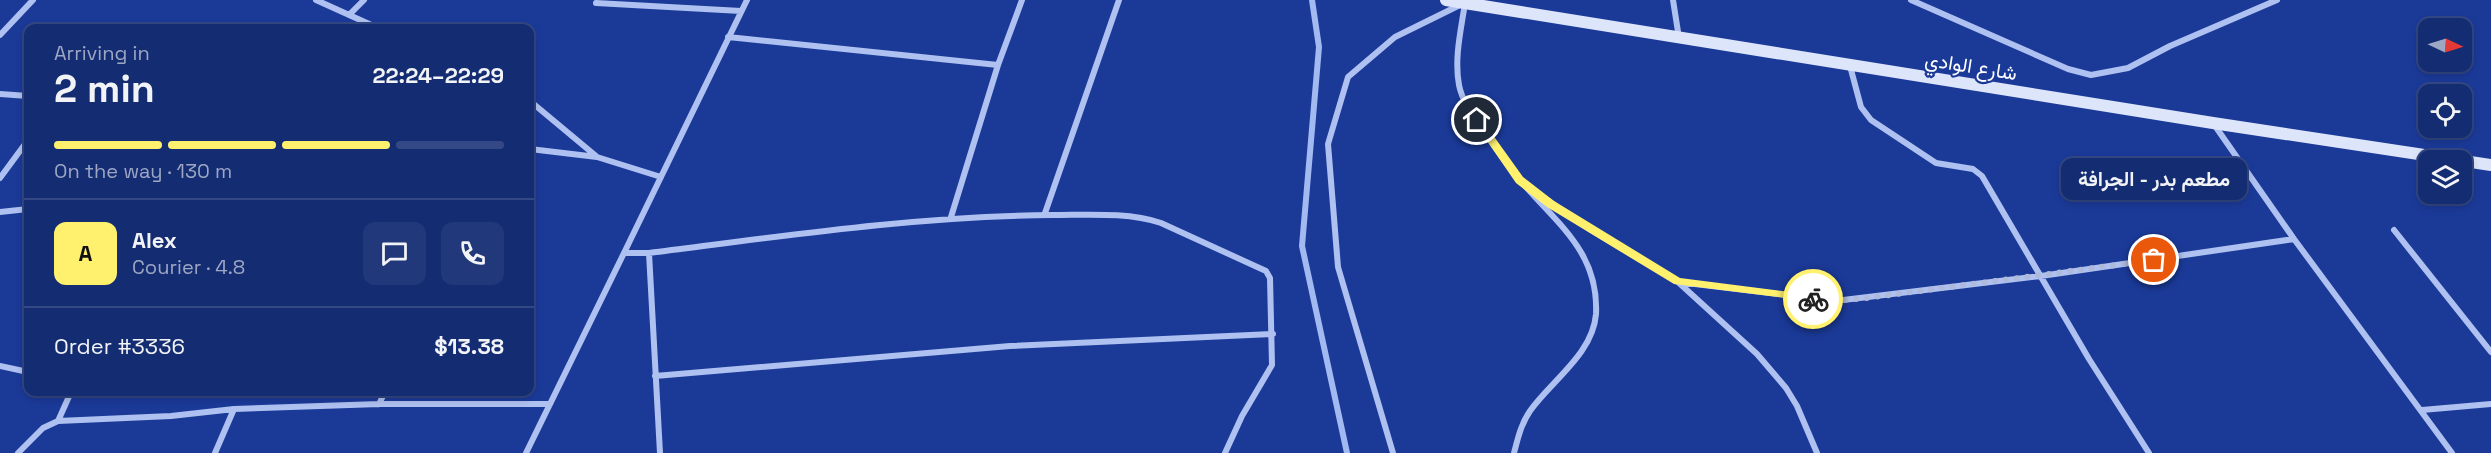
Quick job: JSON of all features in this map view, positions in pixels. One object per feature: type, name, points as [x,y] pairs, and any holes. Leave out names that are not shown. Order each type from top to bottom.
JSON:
[{"type":"main road","name":"شارع الوادي","points":[[1446,0],[2213,123],[2491,165]]},
{"type":"street","points":[[0,35],[33,0]]},
{"type":"street","points":[[316,0],[369,24]]},
{"type":"street","points":[[349,15],[364,0]]},
{"type":"street","points":[[526,453],[747,0]]},
{"type":"street","points":[[951,217],[998,65],[1022,0]]},
{"type":"street","points":[[1045,213],[1119,0]]},
{"type":"street","points":[[1673,0],[1679,38]]},
{"type":"street","points":[[1911,0],[2068,69],[2091,75],[2128,68],[2170,46],[2277,0]]},
{"type":"street","points":[[596,3],[741,11]]},
{"type":"street","points":[[1465,3],[1458,68],[1459,87],[1468,106],[1519,180],[1580,246],[1591,268],[1596,292],[1597,313],[1591,334],[1575,362],[1529,412],[1518,434],[1514,453]]},
{"type":"street","points":[[1393,453],[1338,267],[1328,144],[1348,77],[1395,37],[1465,3]]},
{"type":"street","points":[[728,37],[998,65]]},
{"type":"street","points":[[1850,65],[1861,107],[1871,120],[1936,163],[1973,169],[1982,176],[2089,359],[2149,453]]},
{"type":"street","points":[[0,93],[24,96]]},
{"type":"street","points":[[534,103],[597,158]]},
{"type":"street","points":[[2213,123],[2294,240],[2452,453]]},
{"type":"street","points":[[0,178],[24,145]]},
{"type":"street","points":[[534,149],[597,158],[661,177]]},
{"type":"street","points":[[1519,180],[1558,209],[1678,282],[1773,371],[1797,406],[1817,453]]},
{"type":"street","points":[[0,212],[24,209]]},
{"type":"street","points":[[624,253],[649,253],[951,217],[1045,213],[1146,218],[1266,271],[1270,278],[1272,365],[1242,416],[1225,453]]},
{"type":"street","points":[[2394,230],[2491,352]]},
{"type":"street","points":[[1678,282],[1836,301],[2041,276],[2294,240]]},
{"type":"street","points":[[649,253],[660,453]]},
{"type":"street","points":[[655,376],[1010,346],[1273,334]]},
{"type":"street","points":[[0,366],[24,371]]},
{"type":"street","points":[[58,421],[69,396]]},
{"type":"street","points":[[379,404],[383,396]]},
{"type":"street","points":[[18,453],[43,429],[58,421],[171,416],[234,409],[379,404],[550,404]]},
{"type":"street","points":[[2422,410],[2491,404]]},
{"type":"street","points":[[215,453],[234,409]]},
{"type":"waterway","points":[[1312,0],[1319,47],[1302,246],[1347,453]]},
{"type":"way so far","points":[[1813,299],[1836,301],[1867,298],[2154,260]]},
{"type":"place","name":"مطعم بدر - الجرافة","points":[[2154,260]]},
{"type":"route","points":[[1477,120],[1519,180],[1550,204],[1678,282],[1813,299]]}]
